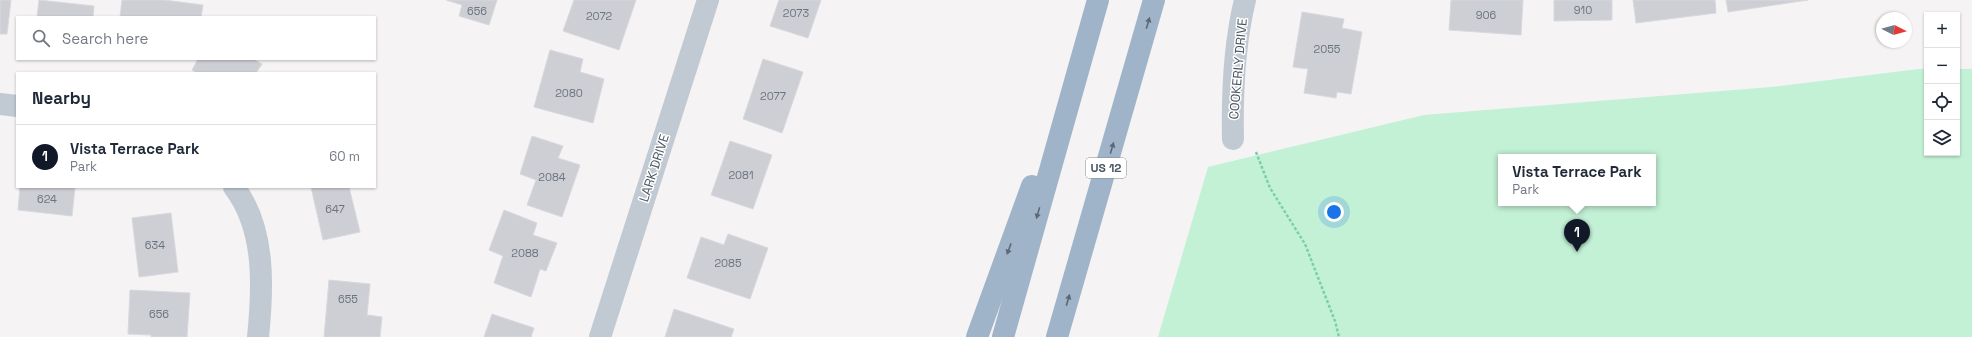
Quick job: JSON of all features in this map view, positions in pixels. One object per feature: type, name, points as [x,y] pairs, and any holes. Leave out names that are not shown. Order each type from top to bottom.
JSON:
[{"type":"highway","name":"US 12","points":[[1057,337],[1154,0]]},
{"type":"highway","points":[[977,337],[1096,8]]},
{"type":"highway","points":[[1003,337],[1096,8]]},
{"type":"street","name":"LARK DRIVE","points":[[600,337],[708,0]]},
{"type":"street","name":"COOKERLY DRIVE","points":[[1234,139],[1233,100],[1235,64],[1245,0]]},
{"type":"street","points":[[0,104],[16,106]]},
{"type":"street","points":[[235,188],[240,194],[254,228],[261,263],[261,307],[258,337]]},
{"type":"path","points":[[1234,139],[1255,149],[1270,188],[1305,244],[1335,321],[1339,337]]},
{"type":"green space","points":[[1919,69],[1924,69],[1924,156],[1960,156],[1960,69],[1972,69],[1972,337],[1158,337],[1208,167],[1424,115],[1771,87]]},
{"type":"building","points":[[0,0],[11,0],[7,34],[0,34]]},
{"type":"building","points":[[39,0],[94,6],[93,16],[37,16]]},
{"type":"building","points":[[122,0],[164,0],[203,5],[201,16],[120,16]]},
{"type":"building","points":[[446,0],[497,0],[489,25],[459,16],[462,5]]},
{"type":"building","points":[[574,0],[636,0],[619,50],[563,31]]},
{"type":"building","points":[[779,0],[821,0],[808,38],[770,26]]},
{"type":"building","points":[[1451,0],[1523,0],[1521,35],[1449,30]]},
{"type":"building","points":[[1554,0],[1612,0],[1612,20],[1554,21]]},
{"type":"building","points":[[1633,0],[1715,0],[1716,13],[1636,23]]},
{"type":"building","points":[[1726,0],[1808,0],[1728,12]]},
{"type":"building","points":[[1302,12],[1344,19],[1342,28],[1362,32],[1351,94],[1337,92],[1336,98],[1304,93],[1308,69],[1293,67]]},
{"type":"building","points":[[550,50],[583,59],[580,72],[604,79],[593,123],[534,107]]},
{"type":"building","points":[[763,59],[803,72],[782,133],[743,119]]},
{"type":"building","points":[[197,60],[255,60],[262,64],[257,72],[195,72],[192,70]]},
{"type":"building","points":[[532,136],[563,146],[558,158],[580,165],[562,217],[527,205],[536,180],[520,174]]},
{"type":"building","points":[[730,141],[772,155],[753,209],[711,195]]},
{"type":"building","points":[[20,188],[75,188],[72,216],[18,210]]},
{"type":"building","points":[[311,188],[349,188],[360,232],[323,240]]},
{"type":"building","points":[[504,210],[537,223],[533,235],[557,243],[546,271],[540,269],[531,297],[494,283],[503,256],[489,250]]},
{"type":"building","points":[[171,213],[178,272],[139,277],[132,218]]},
{"type":"building","points":[[728,234],[768,248],[750,299],[687,278],[701,237],[724,245]]},
{"type":"building","points":[[329,280],[370,284],[367,315],[382,317],[380,337],[324,337]]},
{"type":"building","points":[[130,290],[190,293],[187,337],[151,337],[151,335],[128,334]]},
{"type":"building","points":[[674,309],[734,329],[731,337],[665,337]]},
{"type":"building","points":[[492,314],[534,328],[531,337],[484,337]]},
{"type":"place","name":"Vista Terrace Park","points":[[1577,252]]}]
